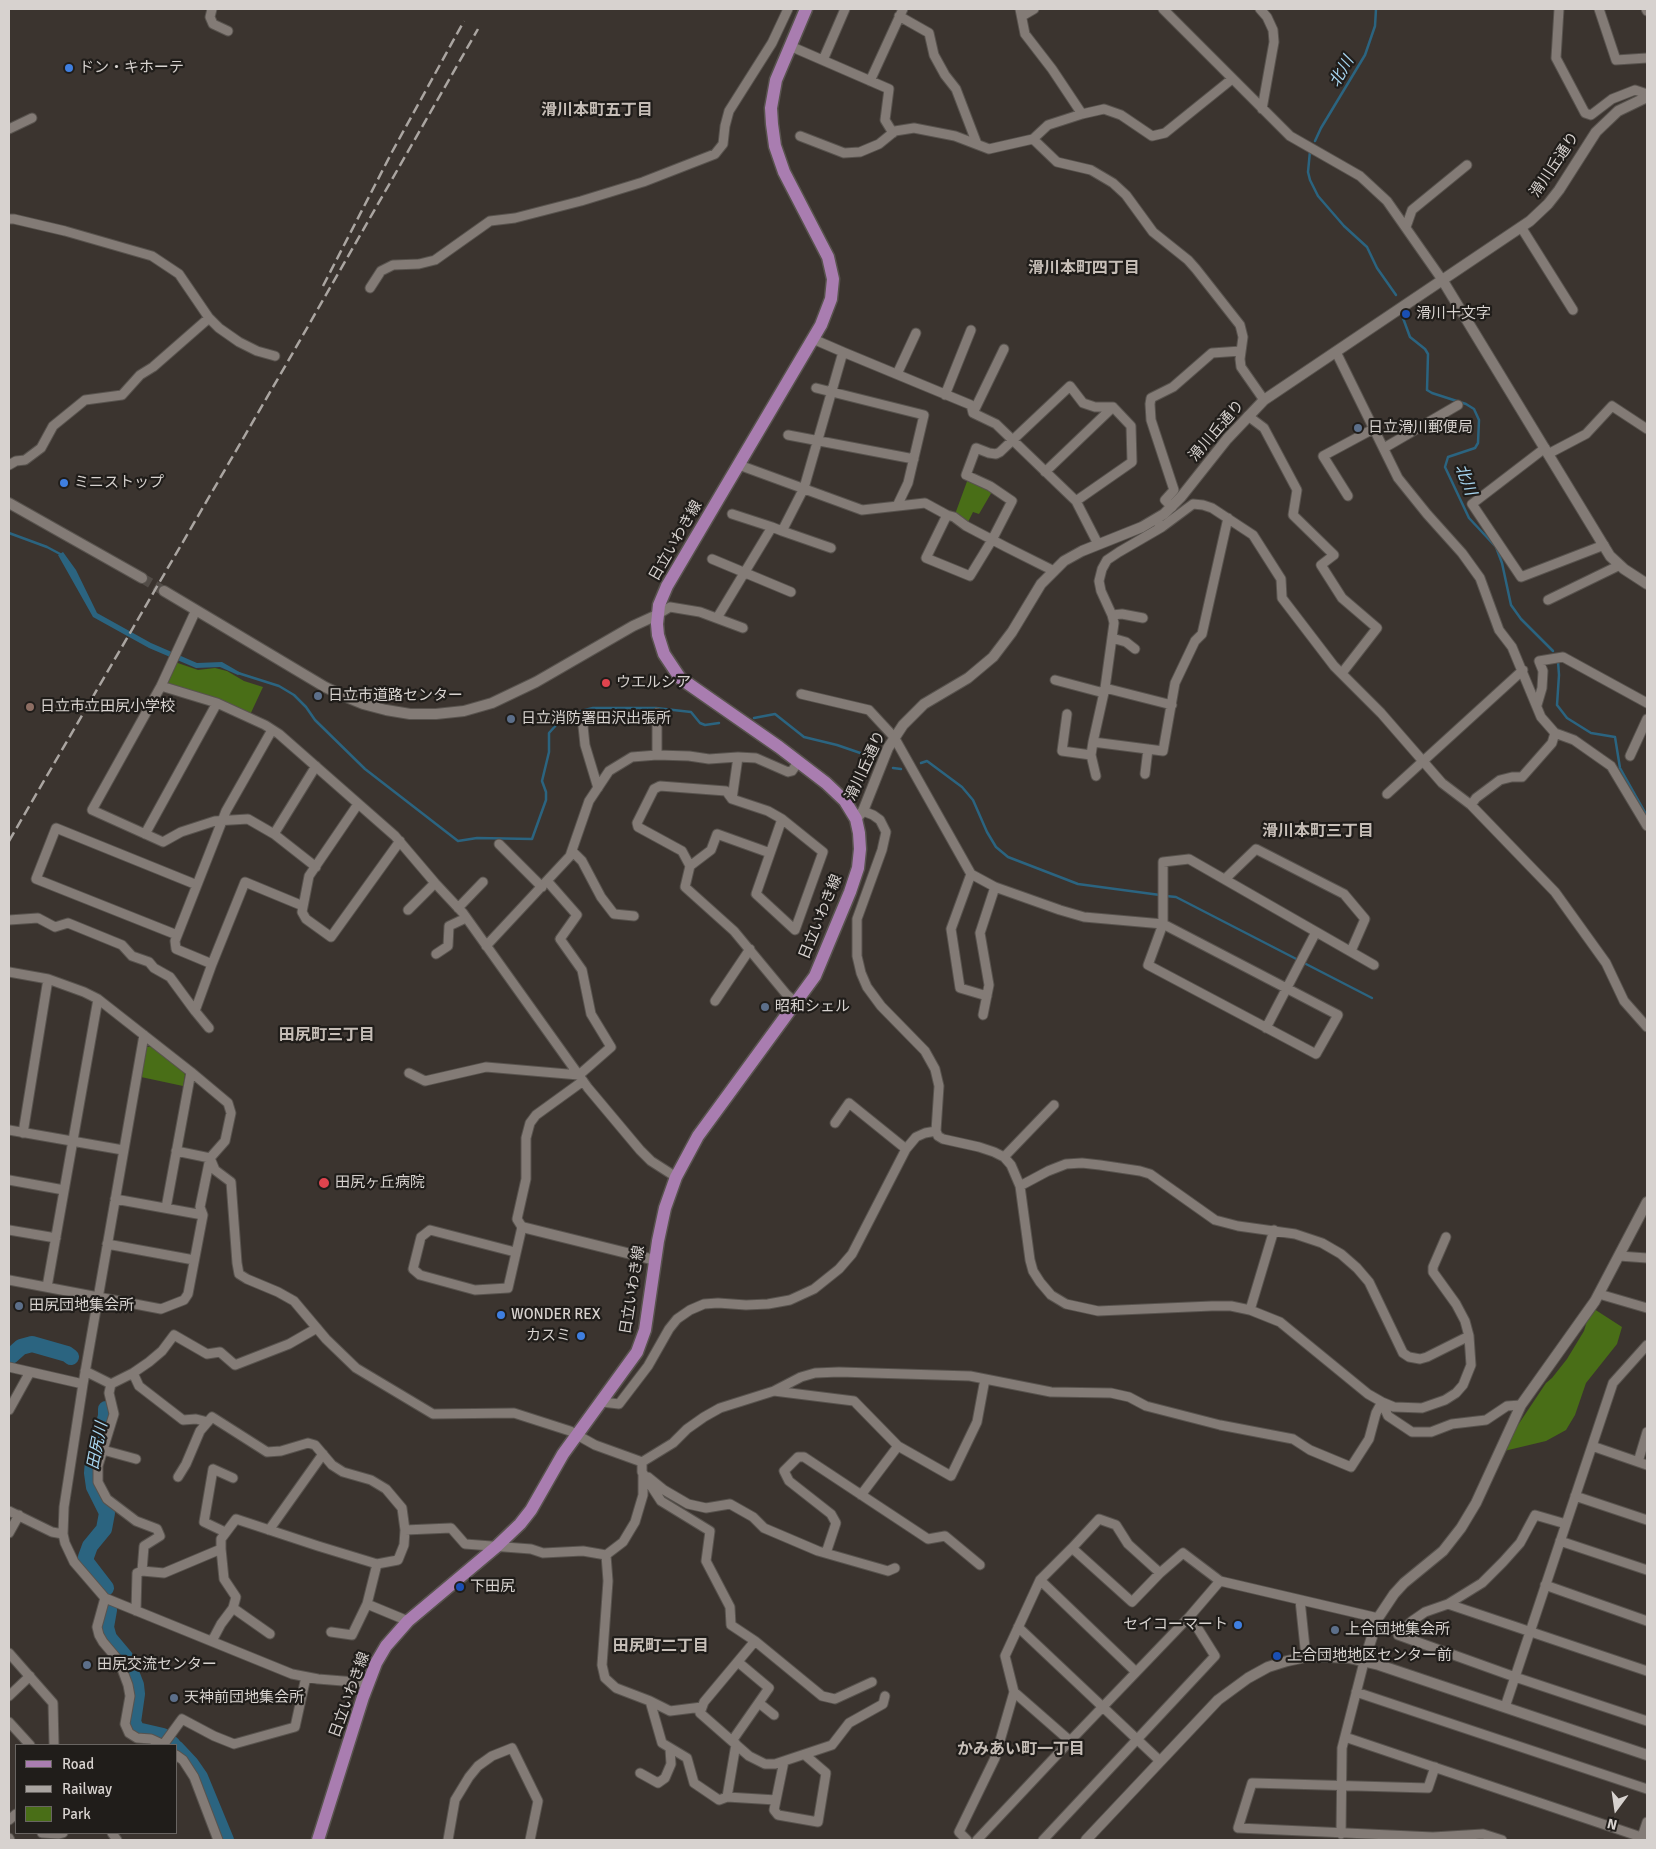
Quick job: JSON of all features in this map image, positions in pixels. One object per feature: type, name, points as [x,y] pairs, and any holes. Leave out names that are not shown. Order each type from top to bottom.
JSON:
[{"type":"main road","name":"日立いわき線","points":[[318,1840],[368,1683],[376,1663],[386,1646],[408,1621],[496,1547],[520,1524],[531,1510],[563,1454],[634,1357],[642,1342],[654,1260],[665,1208],[676,1177],[698,1136],[819,968],[855,880],[860,849],[859,815],[851,809],[839,794],[798,762],[680,678],[664,654],[660,642],[657,615],[667,586],[829,310],[833,287],[828,257],[784,172],[772,124],[771,108],[779,71],[806,9]]},
{"type":"street","points":[[212,9],[210,16],[213,24],[228,31]]},
{"type":"street","points":[[370,288],[381,271],[393,265],[419,264],[435,260],[490,221],[515,218],[643,182],[715,154],[723,144],[729,110],[772,43],[788,9]]},
{"type":"street","points":[[823,60],[844,9]]},
{"type":"street","points":[[1034,9],[1021,12],[1025,34],[1052,69],[1082,114]]},
{"type":"street","points":[[1163,9],[1290,136],[1360,176],[1387,201],[1443,281],[1610,556],[1647,584]]},
{"type":"street","points":[[1260,9],[1267,17],[1273,30],[1274,42],[1262,109]]},
{"type":"street","points":[[1559,9],[1556,58],[1585,113],[1590,114],[1621,94],[1635,90],[1647,96]]},
{"type":"street","points":[[1598,9],[1616,60],[1647,58]]},
{"type":"street","points":[[870,81],[901,12],[929,34],[934,55],[956,90],[977,144]]},
{"type":"street","points":[[790,46],[889,89],[885,120],[893,133]]},
{"type":"street","points":[[800,136],[844,153],[860,152],[879,144],[893,133],[914,128],[955,136],[989,149],[1033,139],[1048,125],[1104,109],[1121,115],[1152,136],[1165,133],[1232,79]]},
{"type":"street","name":"滑川丘通り","points":[[859,815],[894,738],[913,714],[924,704],[968,678],[993,657],[1012,632],[1041,584],[1054,570],[1064,561],[1098,544],[1159,523],[1248,416],[1264,400],[1521,227],[1548,204],[1596,132],[1608,118],[1647,96]]},
{"type":"street","points":[[9,129],[32,118]]},
{"type":"street","points":[[1033,139],[1057,162],[1091,170],[1113,183],[1126,195],[1153,232],[1188,260],[1196,269],[1240,325],[1243,337],[1241,367],[1264,400]]},
{"type":"street","points":[[1406,227],[1412,210],[1467,165]]},
{"type":"street","points":[[9,219],[65,231],[152,256],[180,274],[209,318],[239,342],[257,351],[276,356]]},
{"type":"street","points":[[1521,227],[1573,310]]},
{"type":"street","points":[[9,465],[16,461],[25,460],[41,448],[53,426],[85,400],[122,395],[140,375],[153,367],[209,318]]},
{"type":"street","points":[[945,395],[971,330]]},
{"type":"street","points":[[897,374],[916,333]]},
{"type":"street","points":[[813,339],[971,405],[973,413]]},
{"type":"street","points":[[973,413],[1004,348]]},
{"type":"street","points":[[1172,507],[1165,500],[1174,490],[1151,420],[1151,398],[1173,387],[1212,352],[1241,351]]},
{"type":"street","points":[[782,531],[804,488],[844,352]]},
{"type":"street","points":[[1336,352],[1398,478],[1462,553],[1480,578],[1499,630],[1512,648],[1541,717],[1555,733],[1574,740],[1610,766],[1647,826]]},
{"type":"street","points":[[947,515],[926,558],[970,576],[992,540],[1012,501],[995,488],[966,475],[976,448],[989,453],[996,454],[1000,452],[1070,386],[1083,403],[1095,407],[1113,408],[1131,426],[1132,462],[1076,501]]},
{"type":"street","points":[[816,388],[924,415],[908,483],[896,506]]},
{"type":"street","points":[[1384,448],[1458,404]]},
{"type":"street","points":[[1604,545],[1522,577],[1472,504],[1546,451],[1586,434],[1612,406],[1647,429]]},
{"type":"street","points":[[1045,472],[1113,408]]},
{"type":"street","points":[[973,413],[996,424],[1076,501],[1098,544]]},
{"type":"street","points":[[1248,416],[1264,428],[1297,490],[1293,515],[1334,555],[1321,565],[1342,598],[1377,628],[1342,673]]},
{"type":"street","points":[[1348,496],[1323,456],[1375,428]]},
{"type":"street","points":[[788,435],[914,459]]},
{"type":"street","points":[[739,465],[862,510],[925,503],[954,517],[992,540],[1054,570]]},
{"type":"street","points":[[9,502],[142,578]]},
{"type":"street","points":[[1096,776],[1091,755],[1104,691],[1114,623],[1101,591],[1099,581],[1102,569],[1108,560],[1159,523],[1193,504],[1212,508],[1253,535],[1281,579],[1282,598],[1342,673],[1381,713],[1442,783],[1471,805],[1555,892],[1606,962],[1624,1001],[1647,1027]]},
{"type":"street","points":[[732,514],[831,548]]},
{"type":"street","points":[[1093,742],[1163,751],[1175,683],[1195,641],[1202,634],[1228,518]]},
{"type":"street","points":[[717,618],[772,527]]},
{"type":"street","points":[[712,559],[791,592]]},
{"type":"street","points":[[1548,600],[1620,565]]},
{"type":"street","points":[[164,592],[346,697],[363,704],[410,714],[464,711],[492,702],[536,682],[632,626],[670,607],[700,612],[743,628]]},
{"type":"street","points":[[196,610],[161,686],[92,810],[163,842],[181,832],[222,821],[248,819],[274,834],[316,867]]},
{"type":"street","points":[[1112,615],[1122,614],[1143,618]]},
{"type":"street","points":[[1112,638],[1126,642],[1135,649]]},
{"type":"street","points":[[1537,706],[1543,671],[1539,661],[1563,657],[1647,704]]},
{"type":"street","points":[[1387,794],[1522,670]]},
{"type":"street","points":[[1055,680],[1172,705]]},
{"type":"street","points":[[161,686],[217,703],[272,730],[316,766],[400,841],[466,918],[581,1078],[640,1150],[676,1177]]},
{"type":"street","points":[[802,694],[870,710],[894,738],[971,874],[995,887],[1084,917],[1163,924],[1287,988],[1338,1015],[1316,1054],[1148,965],[1163,924],[1163,862],[1189,859],[1374,965]]},
{"type":"street","points":[[145,834],[217,703]]},
{"type":"street","points":[[657,713],[657,754]]},
{"type":"street","points":[[1067,714],[1062,751],[1091,755]]},
{"type":"street","points":[[1630,756],[1647,720]]},
{"type":"street","points":[[583,726],[587,752],[598,788]]},
{"type":"street","points":[[212,964],[176,949],[175,941],[226,811],[272,730]]},
{"type":"street","points":[[1471,805],[1476,798],[1500,780],[1522,777],[1552,743],[1555,733]]},
{"type":"street","points":[[1145,774],[1148,749]]},
{"type":"street","points":[[486,946],[545,885],[570,856],[589,801],[609,771],[632,757],[657,754],[709,759],[756,758],[788,772],[792,771],[798,762]]},
{"type":"street","points":[[732,799],[738,757]]},
{"type":"street","points":[[274,834],[316,766]]},
{"type":"street","points":[[690,866],[682,851],[638,827],[637,823],[654,789],[660,786],[726,791],[732,799],[768,811],[782,819],[823,852],[794,930],[756,894],[782,819]]},
{"type":"street","points":[[358,804],[309,876],[302,915],[331,937],[400,841]]},
{"type":"street","points":[[859,815],[873,815],[880,820],[886,832],[882,850],[857,919],[857,956],[867,988],[881,1006],[925,1051],[935,1069],[939,1086],[936,1131],[938,1136],[943,1139],[979,1147],[1004,1157],[1016,1174],[1020,1186],[1027,1247],[1033,1271],[1051,1295],[1066,1304],[1098,1311],[1212,1306],[1232,1306],[1250,1310],[1280,1322],[1368,1394],[1382,1402],[1394,1407],[1422,1408],[1445,1400],[1456,1393],[1469,1375],[1471,1365],[1469,1336],[1464,1321],[1456,1304],[1434,1272],[1433,1267],[1446,1237]]},
{"type":"street","points":[[177,935],[36,879],[56,828],[197,884]]},
{"type":"street","points":[[770,853],[717,834],[711,850],[690,866],[685,887],[734,931],[787,995],[796,1002]]},
{"type":"street","points":[[499,844],[577,915],[560,939],[582,970],[591,1014],[611,1047],[581,1078],[530,1123],[526,1138],[526,1179],[517,1219],[522,1227],[654,1260]]},
{"type":"street","points":[[1225,880],[1256,849],[1344,894],[1365,919],[1350,951]]},
{"type":"street","points":[[572,851],[582,861],[601,897],[614,914],[634,916]]},
{"type":"street","points":[[971,874],[951,929],[960,988],[987,996]]},
{"type":"street","points":[[195,1011],[244,882],[303,906]]},
{"type":"street","points":[[458,908],[483,882]]},
{"type":"street","points":[[408,910],[435,883]]},
{"type":"street","points":[[983,1014],[990,985],[980,933],[995,887]]},
{"type":"street","points":[[9,920],[38,918],[55,926],[68,923],[122,945],[132,956],[149,962],[154,968],[170,978],[209,1028]]},
{"type":"street","points":[[436,954],[448,946],[449,926],[466,918]]},
{"type":"street","points":[[1266,1028],[1316,932]]},
{"type":"street","points":[[716,1001],[750,949]]},
{"type":"street","points":[[9,972],[48,980],[84,992],[98,999],[228,1103],[231,1113],[225,1141],[210,1158],[200,1207],[203,1215],[188,1294],[184,1300],[166,1308],[147,1308],[9,1280]]},
{"type":"street","points":[[23,1133],[48,980]]},
{"type":"street","points":[[47,1287],[98,999]]},
{"type":"street","points":[[144,1035],[85,1371],[64,1507],[63,1534],[65,1543],[74,1562],[105,1598],[306,1678],[368,1683]]},
{"type":"street","points":[[408,1073],[424,1081],[486,1067],[581,1078]]},
{"type":"street","points":[[166,1208],[191,1072]]},
{"type":"street","points":[[835,1123],[849,1104],[906,1149]]},
{"type":"street","points":[[1004,1157],[1054,1105]]},
{"type":"street","points":[[9,1130],[123,1150]]},
{"type":"street","points":[[602,1402],[618,1404],[648,1366],[670,1328],[677,1319],[690,1310],[704,1304],[718,1302],[746,1305],[790,1300],[814,1289],[839,1270],[852,1254],[906,1149],[916,1137],[936,1131]]},
{"type":"street","points":[[176,1151],[210,1158]]},
{"type":"street","points":[[210,1158],[215,1170],[228,1179],[231,1185],[236,1263],[240,1274],[246,1279],[294,1300],[344,1358],[356,1368],[433,1414],[514,1413],[577,1435],[595,1445],[642,1462]]},
{"type":"street","points":[[1020,1186],[1066,1164],[1082,1163],[1140,1171],[1157,1179],[1215,1220],[1238,1226],[1295,1234],[1322,1244],[1341,1254],[1369,1282],[1403,1353],[1409,1357],[1420,1359],[1427,1357],[1469,1336]]},
{"type":"street","points":[[9,1180],[64,1190]]},
{"type":"street","points":[[115,1199],[203,1215]]},
{"type":"street","points":[[1341,1834],[1342,1748],[1364,1662],[1378,1618],[1404,1583],[1443,1552],[1461,1528],[1476,1503],[1521,1405],[1598,1294],[1646,1206]]},
{"type":"street","points":[[515,1252],[430,1230],[420,1236],[413,1269],[420,1275],[475,1290],[508,1288],[522,1227]]},
{"type":"street","points":[[9,1230],[56,1238]]},
{"type":"street","points":[[1250,1310],[1274,1230]]},
{"type":"street","points":[[107,1244],[194,1260]]},
{"type":"street","points":[[1619,1256],[1647,1258]]},
{"type":"street","points":[[1598,1294],[1647,1308]]},
{"type":"street","points":[[111,1384],[133,1374],[162,1350],[174,1335],[207,1354],[220,1352],[235,1365],[289,1344],[317,1328]]},
{"type":"street","points":[[1505,1707],[1613,1383],[1647,1345]]},
{"type":"street","points":[[9,1367],[83,1384]]},
{"type":"street","points":[[85,1371],[111,1384]]},
{"type":"street","points":[[9,1410],[30,1372]]},
{"type":"street","points":[[642,1462],[673,1443],[687,1429],[720,1408],[774,1391],[801,1376],[815,1373],[970,1376],[1051,1392],[1111,1393],[1129,1397],[1146,1406],[1220,1425],[1293,1439],[1310,1450],[1351,1467],[1369,1439],[1376,1413],[1382,1402]]},
{"type":"street","points":[[133,1374],[138,1386],[183,1420],[196,1419],[208,1422]]},
{"type":"street","points":[[774,1391],[854,1401],[898,1446],[951,1476],[977,1422],[985,1380]]},
{"type":"street","points":[[111,1384],[109,1393],[114,1414],[98,1466],[98,1482],[107,1499],[136,1521],[157,1529],[160,1536],[144,1546],[142,1571]]},
{"type":"street","points":[[1382,1402],[1388,1416],[1412,1432],[1431,1432],[1452,1424],[1486,1420],[1506,1406],[1521,1405]]},
{"type":"street","points":[[178,1477],[186,1464],[200,1431],[212,1417],[266,1452],[281,1451],[308,1443],[316,1445],[332,1465],[343,1472],[372,1480],[386,1489],[402,1508],[405,1530],[404,1546],[398,1560],[377,1564],[236,1519],[221,1538],[224,1579],[236,1597],[234,1608],[221,1624],[212,1641]]},
{"type":"street","points":[[1638,1462],[1647,1432]]},
{"type":"street","points":[[861,1495],[898,1446]]},
{"type":"street","points":[[1592,1446],[1647,1465]]},
{"type":"street","points":[[103,1450],[136,1459]]},
{"type":"street","points":[[268,1530],[323,1454]]},
{"type":"street","points":[[826,1553],[836,1523],[831,1514],[789,1481],[784,1471],[798,1457],[804,1457],[928,1538],[945,1536],[980,1565]]},
{"type":"street","points":[[405,1530],[451,1528],[464,1544],[531,1549],[543,1553],[583,1551],[606,1555],[623,1542],[635,1522],[643,1495],[642,1462]]},
{"type":"street","points":[[225,1532],[204,1522],[213,1469],[233,1478]]},
{"type":"street","points":[[642,1472],[664,1490],[688,1504],[706,1508],[730,1504],[753,1516],[764,1528],[826,1553],[888,1571],[894,1568]]},
{"type":"street","points":[[642,1472],[661,1502],[710,1531],[706,1561],[730,1607],[732,1625],[756,1641],[822,1696],[836,1699],[872,1682]]},
{"type":"street","points":[[1575,1496],[1647,1520]]},
{"type":"street","points":[[9,1511],[52,1532],[63,1534]]},
{"type":"street","points":[[9,1533],[19,1515]]},
{"type":"street","points":[[1566,1524],[1535,1515],[1520,1543],[1482,1584],[1448,1604],[1424,1612],[1398,1635],[1515,1677],[1647,1721]]},
{"type":"street","points":[[967,1840],[959,1832],[995,1758],[1014,1692],[1005,1656],[1040,1580],[1099,1520],[1116,1525],[1128,1544],[1160,1573]]},
{"type":"street","points":[[1560,1541],[1647,1570]]},
{"type":"street","points":[[1072,1548],[1132,1602],[1160,1573],[1183,1553],[1220,1581],[1378,1618]]},
{"type":"street","points":[[136,1610],[137,1573],[142,1571],[164,1573],[222,1549]]},
{"type":"street","points":[[606,1555],[608,1581],[602,1665],[605,1678],[616,1688],[670,1711],[702,1707]]},
{"type":"street","points":[[331,1632],[352,1635],[367,1604],[377,1564]]},
{"type":"street","points":[[1040,1580],[1136,1672]]},
{"type":"street","points":[[977,1840],[1190,1616],[1220,1581]]},
{"type":"street","points":[[1545,1586],[1647,1621]]},
{"type":"street","points":[[105,1598],[97,1627],[103,1642],[119,1660],[130,1696],[125,1724],[129,1733],[137,1738],[165,1742],[182,1719],[234,1744],[295,1727],[306,1678]]},
{"type":"street","points":[[1300,1600],[1306,1657]]},
{"type":"street","points":[[367,1604],[408,1621]]},
{"type":"street","points":[[1448,1604],[1647,1671]]},
{"type":"street","points":[[234,1608],[270,1634]]},
{"type":"street","points":[[1043,1840],[1215,1656],[1190,1616]]},
{"type":"street","points":[[1018,1627],[1160,1761]]},
{"type":"street","points":[[756,1641],[704,1702],[700,1712],[749,1756],[765,1764],[784,1761],[832,1746],[849,1723],[883,1704],[885,1696]]},
{"type":"street","points":[[9,1653],[54,1705],[54,1744]]},
{"type":"street","points":[[1086,1840],[1208,1711],[1232,1689],[1268,1667],[1306,1657],[1328,1656],[1364,1662],[1647,1755]]},
{"type":"street","points":[[727,1797],[734,1742],[769,1688],[738,1662]]},
{"type":"street","points":[[9,1696],[30,1676]]},
{"type":"street","points":[[1014,1692],[1070,1741]]},
{"type":"street","points":[[1356,1692],[1647,1789]]},
{"type":"street","points":[[650,1702],[662,1743],[687,1758],[694,1783],[719,1800],[727,1797],[776,1800]]},
{"type":"street","points":[[758,1703],[774,1715]]},
{"type":"street","points":[[9,1722],[29,1744]]},
{"type":"street","points":[[1345,1737],[1644,1839],[1647,1822]]},
{"type":"street","points":[[448,1840],[455,1800],[469,1777],[478,1766],[492,1756],[512,1748],[538,1801],[530,1840]]},
{"type":"street","points":[[640,1773],[658,1783],[665,1778],[671,1764],[670,1749]]},
{"type":"street","points":[[784,1761],[774,1810],[778,1816],[818,1822],[826,1773],[804,1755]]},
{"type":"street","points":[[178,1757],[194,1777],[218,1840]]},
{"type":"street","points":[[1435,1767],[1428,1788],[1252,1783],[1238,1828],[1433,1837],[1483,1834],[1502,1840]]},
{"type":"green space","points":[[969,476],[993,490],[979,514],[973,512],[966,526],[954,517]]},
{"type":"green space","points":[[172,661],[198,670],[215,668],[227,671],[244,681],[263,687],[249,717],[161,686]]},
{"type":"green space","points":[[152,1046],[183,1070],[185,1075],[183,1086],[141,1077],[147,1047]]},
{"type":"green space","points":[[1591,1307],[1622,1327],[1617,1344],[1586,1383],[1575,1415],[1566,1430],[1546,1441],[1500,1452],[1546,1383],[1567,1359],[1584,1331]]},
{"type":"water","points":[[63,552],[76,570],[97,613],[151,643],[197,663],[222,662],[241,673],[238,675],[220,667],[196,668],[149,648],[93,617],[58,555]]},
{"type":"waterway","name":"北川","points":[[1315,141],[1365,55],[1375,26],[1376,9]]},
{"type":"waterway","name":"北川","points":[[1310,151],[1308,172],[1318,196],[1344,226],[1367,247],[1377,268],[1396,295]]},
{"type":"waterway","name":"北川","points":[[1403,318],[1410,337],[1425,349],[1428,354],[1427,390],[1466,404],[1474,409],[1479,420],[1478,443],[1475,448],[1448,457],[1445,467],[1469,518],[1496,547],[1502,563],[1511,605],[1521,619],[1553,651]]},
{"type":"waterway","points":[[9,533],[47,547],[62,555]]},
{"type":"waterway","name":"北川","points":[[1558,661],[1557,705],[1567,718],[1591,733],[1615,737],[1620,768],[1647,816]]},
{"type":"waterway","points":[[238,673],[279,686],[294,695],[315,720],[365,769],[458,841],[477,838],[532,839],[546,800],[546,792],[542,781],[549,752],[549,733],[558,723],[581,711],[593,708],[656,708],[691,712],[700,723],[705,725],[719,723]]},
{"type":"waterway","points":[[754,718],[775,714],[804,737],[837,745],[869,756]]},
{"type":"waterway","points":[[921,763],[927,761],[962,787],[973,800],[996,847],[1008,857],[1078,884],[1160,895]]},
{"type":"waterway","points":[[893,768],[901,769]]},
{"type":"waterway","points":[[1166,896],[1176,897],[1372,998]]},
{"type":"waterway","name":"田尻川","points":[[9,1356],[21,1347],[32,1344],[67,1354],[71,1357]]},
{"type":"waterway","name":"田尻川","points":[[106,1409],[106,1416],[93,1461],[92,1473],[94,1487],[107,1513],[104,1529],[90,1546],[86,1557],[86,1562],[106,1588]]},
{"type":"waterway","name":"田尻川","points":[[109,1610],[106,1627],[109,1638],[125,1657],[136,1685],[137,1694],[133,1722],[137,1730],[163,1736],[172,1744]]},
{"type":"waterway","name":"田尻川","points":[[178,1750],[200,1777],[226,1840]]},
{"type":"tunnel","points":[[142,578],[164,591]]},
{"type":"railway","points":[[323,286],[392,152],[464,21]]},
{"type":"railway","points":[[9,841],[287,363],[478,29]]},
{"type":"place","name":"ドン・キホーテ","points":[[69,68]]},
{"type":"place","name":"滑川十文字","points":[[1406,314]]},
{"type":"place","name":"日立滑川郵便局","points":[[1358,428]]},
{"type":"place","name":"ミニストップ","points":[[64,483]]},
{"type":"place","name":"ウエルシア","points":[[606,683]]},
{"type":"place","name":"日立市道路センター","points":[[318,696]]},
{"type":"place","name":"日立市立田尻小学校","points":[[30,707]]},
{"type":"place","name":"日立消防署田沢出張所","points":[[511,719]]},
{"type":"place","name":"昭和シェル","points":[[765,1007]]},
{"type":"place","name":"田尻ヶ丘病院","points":[[324,1183]]},
{"type":"place","name":"田尻団地集会所","points":[[19,1306]]},
{"type":"place","name":"WONDER REX","points":[[501,1315]]},
{"type":"place","name":"カスミ","points":[[581,1336]]},
{"type":"place","name":"下田尻","points":[[460,1587]]},
{"type":"place","name":"セイコーマート","points":[[1238,1625]]},
{"type":"place","name":"上合団地集会所","points":[[1335,1630]]},
{"type":"place","name":"上合団地地区センター前","points":[[1277,1656]]},
{"type":"place","name":"田尻交流センター","points":[[87,1665]]},
{"type":"place","name":"天神前団地集会所","points":[[174,1698]]},
{"type":"district","name":"滑川本町五丁目","points":[[597,111]]},
{"type":"district","name":"滑川本町四丁目","points":[[1084,269]]},
{"type":"district","name":"滑川本町三丁目","points":[[1318,832]]},
{"type":"district","name":"田尻町三丁目","points":[[327,1036]]},
{"type":"district","name":"田尻町二丁目","points":[[661,1647]]},
{"type":"district","name":"かみあい町一丁目","points":[[1021,1750]]}]
